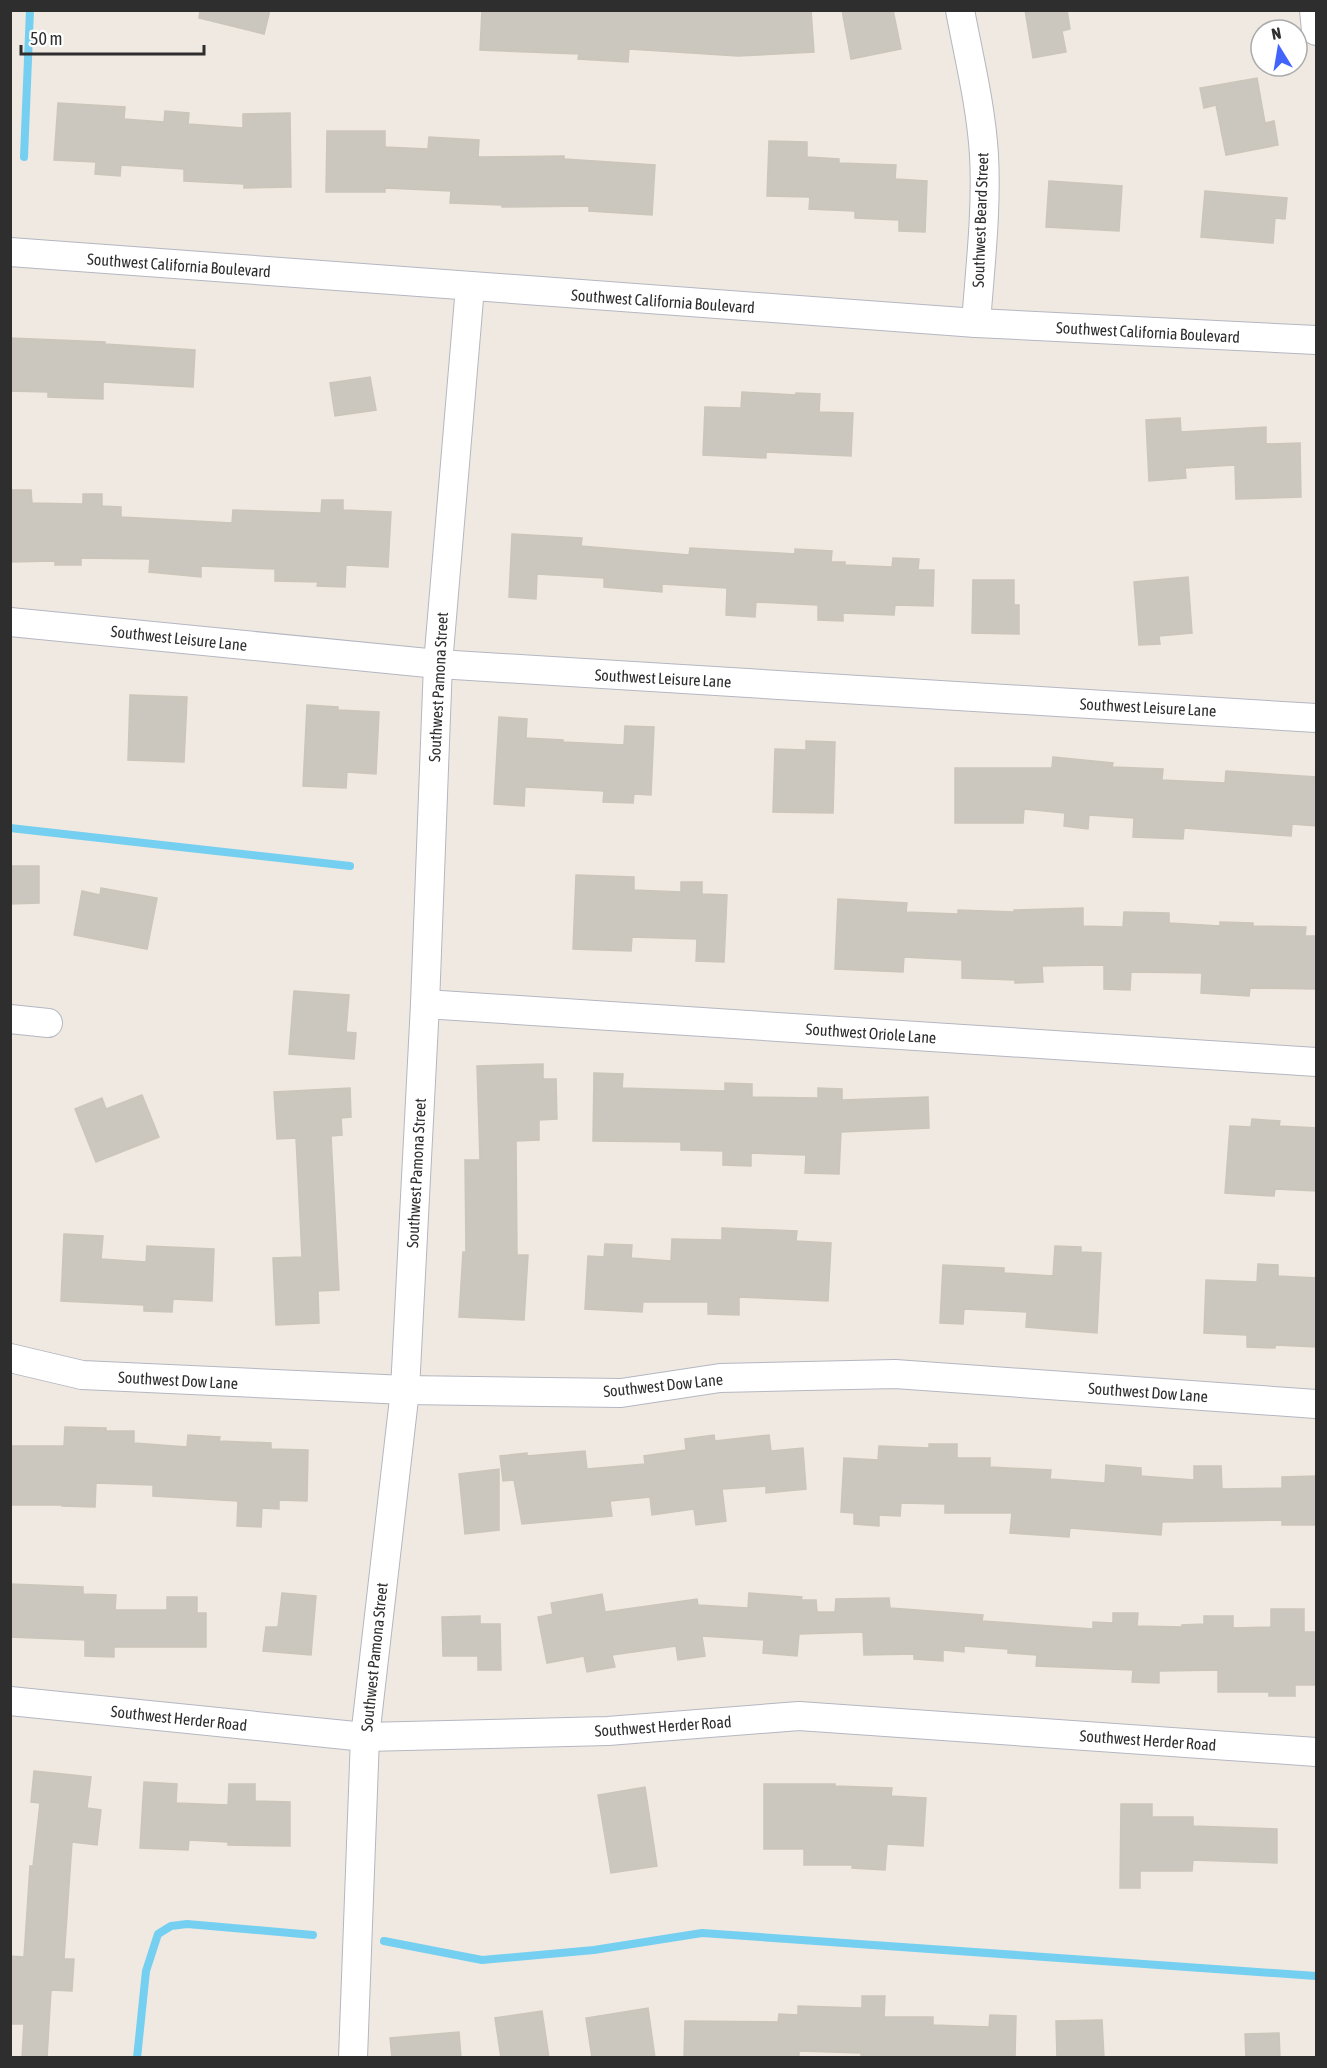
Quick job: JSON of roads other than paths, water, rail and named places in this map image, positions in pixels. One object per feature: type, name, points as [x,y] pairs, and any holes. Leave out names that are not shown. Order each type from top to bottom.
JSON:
[{"type":"street","name":"Southwest Beard Street","points":[[960,10],[978,106],[984,153],[985,188],[976,323]]},
{"type":"street","points":[[1314,10],[1317,31]]},
{"type":"street","name":"Southwest California Boulevard","points":[[10,252],[976,323],[1317,340]]},
{"type":"street","name":"Southwest Pamona Street","points":[[353,2058],[365,1737],[405,1390],[425,1004],[438,664],[470,287]]},
{"type":"street","name":"Southwest Leisure Lane","points":[[10,622],[438,664],[1317,718]]},
{"type":"street","name":"Southwest Oriole Lane","points":[[425,1004],[1317,1062]]},
{"type":"street","points":[[10,1019],[48,1023]]},
{"type":"street","name":"Southwest Dow Lane","points":[[10,1358],[82,1375],[405,1390],[621,1393],[720,1378],[895,1374],[1317,1404]]},
{"type":"street","name":"Southwest Herder Road","points":[[10,1701],[365,1737],[608,1731],[799,1716],[1317,1752]]},
{"type":"waterway","points":[[24,157],[30,10]]},
{"type":"waterway","points":[[10,828],[350,866]]},
{"type":"waterway","points":[[137,2058],[146,1971],[158,1934],[171,1926],[187,1924],[313,1935]]},
{"type":"waterway","points":[[384,1941],[482,1960],[594,1950],[702,1933],[1316,1976]]}]
